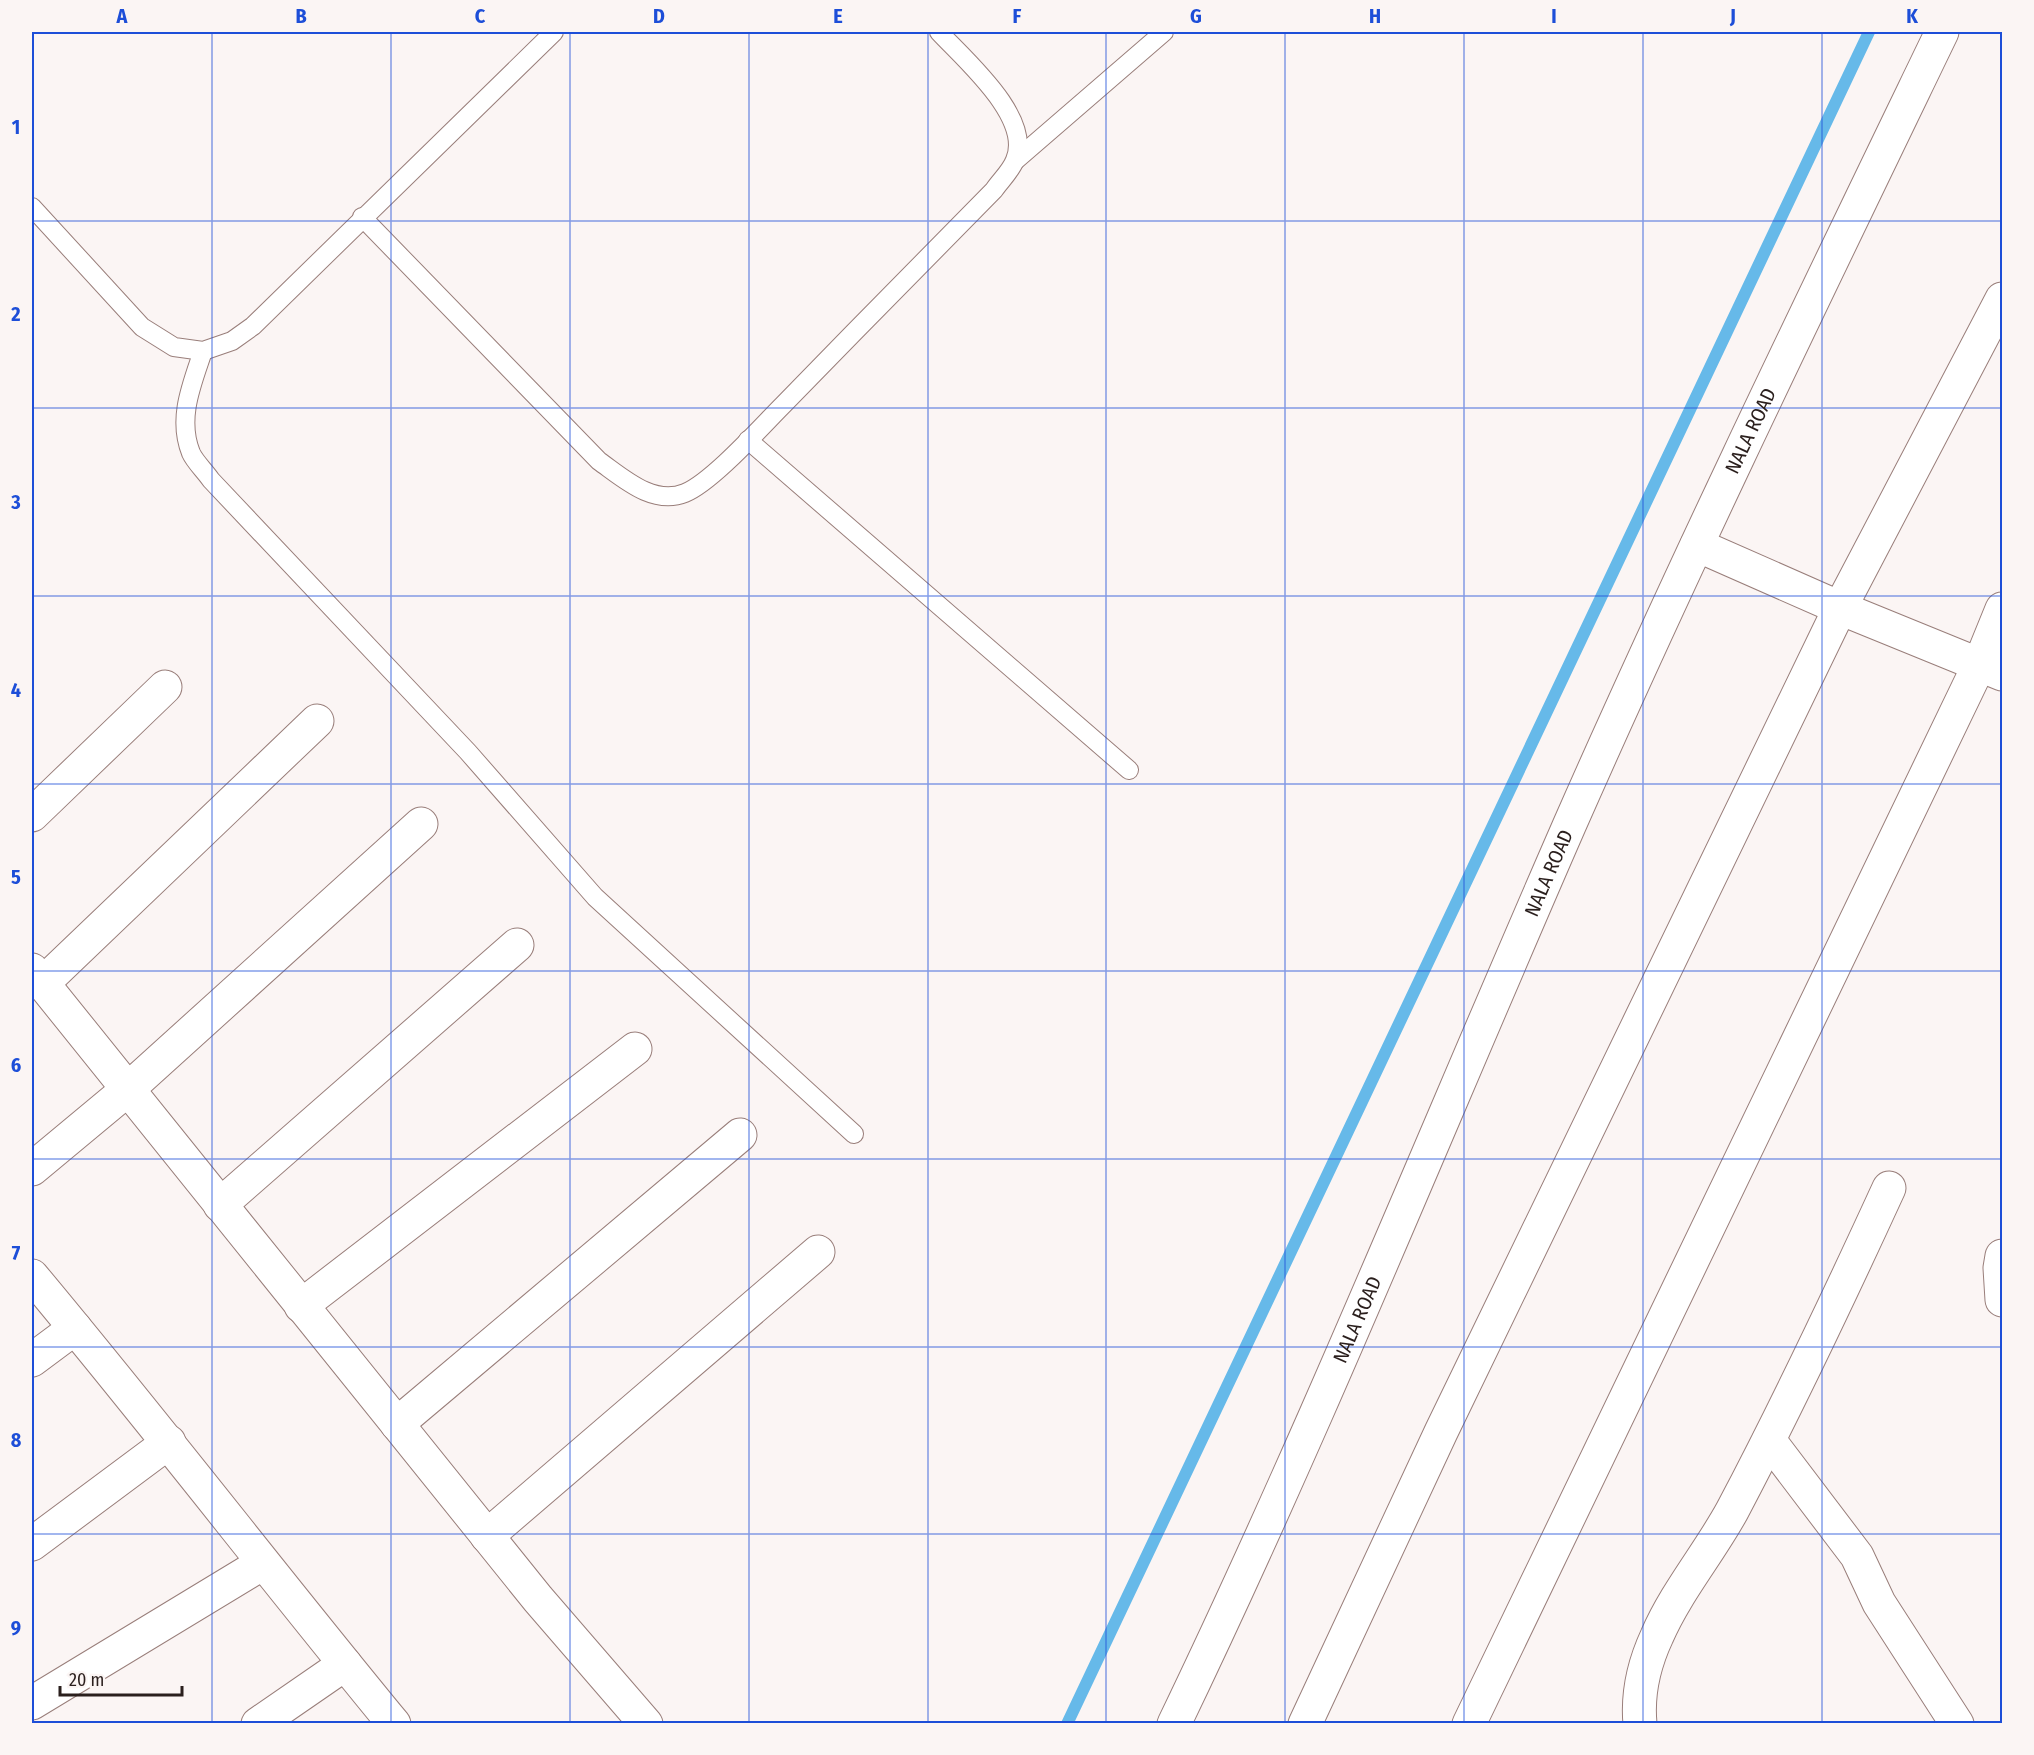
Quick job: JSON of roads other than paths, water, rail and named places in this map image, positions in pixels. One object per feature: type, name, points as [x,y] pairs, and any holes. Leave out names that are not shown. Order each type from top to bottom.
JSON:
[{"type":"street","name":"NALA ROAD","points":[[1174,1724],[1271,1519],[1570,824],[1747,435],[1942,32]]},
{"type":"street","points":[[1305,1724],[1441,1432],[1840,608],[2002,299]]},
{"type":"street","points":[[1697,545],[1840,608],[1991,668]]},
{"type":"street","points":[[1469,1724],[1991,668],[2002,609]]},
{"type":"street","points":[[32,815],[165,687]]},
{"type":"street","points":[[317,721],[37,977],[487,1536],[646,1724]]},
{"type":"street","points":[[32,1169],[128,1090],[420,824]]},
{"type":"street","points":[[220,1205],[517,945]]},
{"type":"street","points":[[302,1306],[635,1049]]},
{"type":"street","points":[[397,1424],[740,1135]]},
{"type":"street","points":[[1640,1724],[1638,1702],[1643,1671],[1657,1634],[1730,1515],[1803,1375],[1889,1188]]},
{"type":"street","points":[[487,1536],[818,1252]]},
{"type":"street","points":[[2002,1256],[2000,1268],[2002,1300]]},
{"type":"street","points":[[32,1276],[169,1442],[263,1563],[394,1724]]},
{"type":"street","points":[[32,1360],[75,1328]]},
{"type":"street","points":[[1769,1440],[1857,1556],[1884,1613],[1957,1724]]},
{"type":"street","points":[[32,1544],[169,1442]]},
{"type":"street","points":[[32,1703],[263,1563]]},
{"type":"street","points":[[258,1724],[345,1664]]},
{"type":"lane","points":[[32,207],[142,327],[174,347],[203,351],[232,340],[253,327],[362,217],[554,32]]},
{"type":"lane","points":[[939,32],[1004,103],[1018,134],[1016,160]]},
{"type":"lane","points":[[362,217],[599,461],[630,484],[650,493],[665,496],[684,494],[702,483],[748,440],[994,190],[1016,160],[1164,32]]},
{"type":"lane","points":[[203,351],[186,400],[186,426],[191,453],[210,480],[468,752],[595,897],[854,1134]]},
{"type":"lane","points":[[748,440],[1129,770]]},
{"type":"waterway","points":[[1067,1724],[1869,32]]}]
